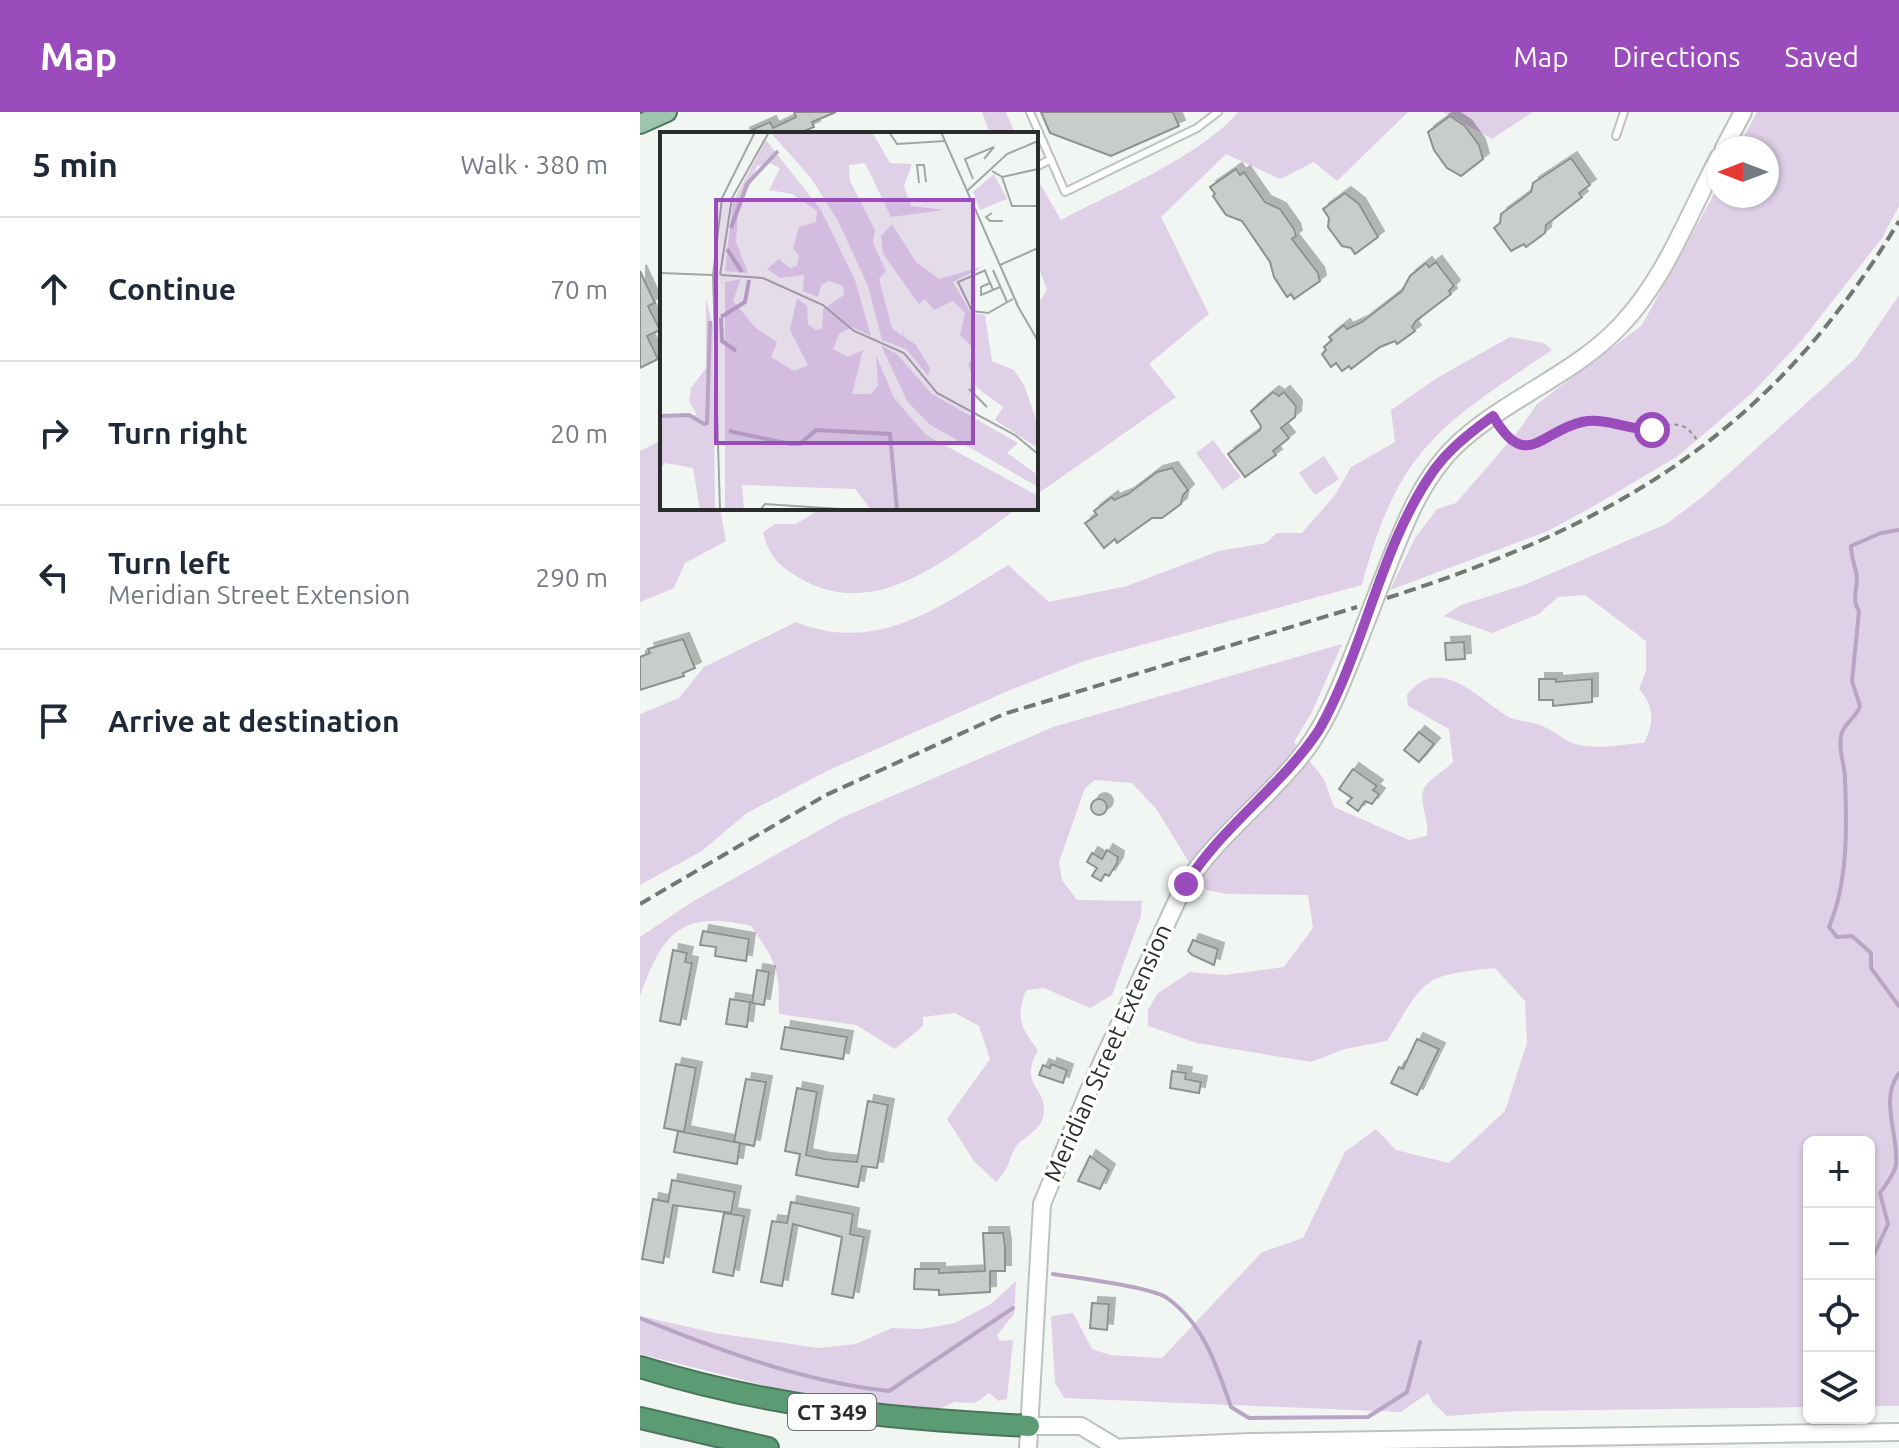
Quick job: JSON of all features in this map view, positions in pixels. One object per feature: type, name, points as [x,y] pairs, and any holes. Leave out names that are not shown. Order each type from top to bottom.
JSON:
[{"type":"highway","name":"CT 349","points":[[640,1367],[745,1397],[814,1409],[936,1422],[1029,1426]]},
{"type":"highway","name":"CT 349","points":[[640,1418],[768,1448]]},
{"type":"main road","points":[[640,124],[667,112]]},
{"type":"street","points":[[1730,136],[1743,112]]},
{"type":"street","name":"Meridian Street Extension","points":[[1028,1448],[1042,1204],[1057,1163],[1182,890],[1209,852],[1310,744],[1328,713],[1411,511],[1434,471],[1461,440],[1578,361],[1622,325],[1654,280],[1707,180]]},
{"type":"street","name":"CT 349","points":[[1029,1426],[1081,1426],[1112,1447],[1899,1432]]},
{"type":"lane","points":[[1030,112],[1065,192],[1197,128],[1218,112]]},
{"type":"lane","points":[[1616,136],[1624,112]]},
{"type":"lane","points":[[1038,166],[1051,159]]},
{"type":"path","points":[[1493,416],[1508,438],[1525,446],[1540,444],[1576,424],[1592,422],[1642,430],[1675,424],[1687,428],[1697,440]]},
{"type":"shaded area","points":[[982,112],[1006,112],[1014,132],[989,132]]},
{"type":"shaded area","points":[[1238,112],[1408,112],[1337,181],[1314,162],[1280,179],[1226,154],[1161,217],[1209,314],[1149,364],[1176,397],[1038,494],[1038,304],[1047,290],[1038,265],[1038,180],[1061,220],[1180,158],[1222,128]]},
{"type":"shaded area","points":[[1443,112],[1533,112],[1492,139]]},
{"type":"shaded area","points":[[1757,112],[1899,112],[1899,206],[1882,238],[1802,340],[1752,393],[1678,456],[1548,531],[1390,590],[1415,538],[1437,509],[1456,503],[1519,430],[1537,404],[1642,325],[1707,207],[1779,208],[1779,136],[1744,136]]},
{"type":"shaded area","points":[[1899,295],[1899,1406],[1875,1406],[1875,1136],[1803,1136],[1803,1407],[1517,1411],[1447,1416],[1432,1402],[1428,1393],[1401,1412],[1064,1398],[1055,1383],[1051,1316],[1073,1313],[1092,1349],[1110,1355],[1162,1358],[1262,1252],[1303,1238],[1345,1152],[1376,1129],[1396,1150],[1449,1163],[1505,1111],[1527,1043],[1525,1001],[1495,968],[1438,978],[1419,992],[1387,1041],[1345,1049],[1311,1062],[1197,1043],[1148,1026],[1148,1010],[1158,993],[1190,972],[1225,975],[1284,967],[1313,928],[1308,895],[1227,894],[1206,890],[1157,810],[1132,783],[1095,780],[1085,788],[1059,862],[1062,880],[1077,900],[1142,901],[1141,916],[1112,995],[1090,1008],[1044,988],[1026,990],[1021,1015],[1027,1035],[1038,1050],[1031,1070],[1043,1101],[1043,1116],[1039,1126],[1015,1148],[1005,1171],[996,1182],[974,1161],[947,1119],[990,1059],[979,1026],[955,1013],[923,1017],[923,1026],[895,1049],[856,1025],[779,1014],[777,976],[767,949],[751,926],[727,922],[707,921],[678,931],[657,956],[640,996],[640,937],[692,902],[841,818],[1053,727],[1342,644],[1312,712],[1294,742],[1324,779],[1334,807],[1409,840],[1427,836],[1424,790],[1453,762],[1449,729],[1408,706],[1407,695],[1419,683],[1431,678],[1444,678],[1457,683],[1510,718],[1542,726],[1576,744],[1600,747],[1644,743],[1650,729],[1651,715],[1648,702],[1639,689],[1646,671],[1646,641],[1585,595],[1558,597],[1539,614],[1492,633],[1444,616],[1461,605],[1524,585],[1666,524],[1705,495],[1856,358]]},
{"type":"shaded area","points":[[1510,337],[1544,343],[1552,350],[1480,399],[1428,444],[1408,470],[1391,501],[1362,585],[1087,660],[1010,690],[827,771],[747,813],[702,851],[640,885],[640,714],[679,698],[704,667],[796,622],[826,631],[854,633],[907,621],[933,610],[1008,565],[1049,602],[1127,586],[1219,551],[1266,543],[1277,533],[1302,533],[1335,495],[1351,467],[1395,442],[1391,410],[1437,378]]},
{"type":"shaded area","points":[[1213,440],[1241,477],[1223,490],[1196,453]]},
{"type":"shaded area","points":[[660,441],[660,510],[720,510],[726,541],[685,563],[674,588],[640,602],[640,451]]},
{"type":"shaded area","points":[[1324,456],[1339,479],[1315,495],[1299,473]]},
{"type":"shaded area","points":[[819,510],[1015,510],[918,576],[862,593],[834,591],[805,581],[783,567],[769,549],[763,532],[775,524],[796,524]]},
{"type":"shaded area","points":[[1016,1281],[1014,1314],[997,1335],[1000,1341],[1013,1340],[1007,1399],[999,1401],[989,1393],[975,1403],[955,1402],[939,1409],[803,1395],[640,1354],[640,1316],[715,1333],[819,1348],[856,1344],[892,1328],[921,1329],[955,1323],[991,1304]]},
{"type":"building","points":[[794,112],[836,112],[812,122],[814,127],[802,132],[748,132],[770,122],[773,128],[796,117]]},
{"type":"building","points":[[1041,112],[1173,112],[1179,126],[1111,156],[1050,133]]},
{"type":"building","points":[[1450,116],[1465,126],[1479,145],[1483,159],[1461,176],[1447,168],[1434,150],[1428,132]]},
{"type":"building","points":[[1571,158],[1590,185],[1579,193],[1582,197],[1546,225],[1545,233],[1526,247],[1524,244],[1511,251],[1494,228],[1500,223],[1501,214],[1531,192],[1533,183]]},
{"type":"building","points":[[1236,169],[1240,175],[1244,172],[1265,202],[1280,209],[1294,229],[1296,236],[1292,239],[1318,273],[1320,281],[1294,299],[1291,294],[1287,297],[1274,277],[1270,262],[1242,221],[1226,215],[1213,196],[1215,194],[1210,187]]},
{"type":"building","points":[[1345,193],[1359,204],[1378,237],[1355,254],[1351,248],[1342,246],[1328,227],[1329,218],[1323,209]]},
{"type":"building","points":[[1436,262],[1454,286],[1449,291],[1451,294],[1416,321],[1412,327],[1415,331],[1397,344],[1395,341],[1380,347],[1351,369],[1349,366],[1342,371],[1336,363],[1331,367],[1322,354],[1326,350],[1324,347],[1332,340],[1329,337],[1344,325],[1347,329],[1362,322],[1402,291],[1410,276],[1426,263],[1429,267]]},
{"type":"building","points":[[640,271],[655,303],[648,306],[660,330],[647,336],[658,359],[640,368]]},
{"type":"building","points":[[1273,392],[1279,396],[1284,392],[1296,406],[1295,417],[1281,428],[1289,438],[1273,451],[1276,455],[1245,477],[1228,454],[1260,430],[1261,426],[1251,411]]},
{"type":"building","points":[[1172,468],[1188,490],[1181,504],[1162,518],[1152,518],[1117,543],[1115,539],[1104,548],[1085,523],[1097,515],[1094,511],[1112,497],[1114,500],[1128,494],[1157,472]]},
{"type":"building","points":[[683,639],[695,668],[683,673],[684,676],[640,690],[640,657],[650,653],[648,649]]},
{"type":"building","points":[[1464,642],[1465,659],[1446,660],[1445,643]]},
{"type":"building","points":[[1539,679],[1556,679],[1556,682],[1592,679],[1592,702],[1553,706],[1553,700],[1539,700]]},
{"type":"building","points":[[1419,732],[1434,744],[1419,762],[1404,750]]},
{"type":"building","points":[[1353,769],[1377,786],[1373,790],[1379,794],[1372,804],[1365,801],[1358,811],[1347,803],[1352,798],[1339,789]]},
{"type":"building","points":[[1096,799],[1102,799],[1107,807],[1105,813],[1096,815],[1091,810],[1091,804]]},
{"type":"building","points":[[1107,850],[1118,857],[1117,863],[1109,876],[1105,874],[1101,881],[1092,876],[1097,868],[1087,862],[1092,853],[1102,859]]},
{"type":"building","points":[[703,931],[749,939],[746,961],[715,956],[716,947],[700,945]]},
{"type":"building","points":[[1193,940],[1218,949],[1214,965],[1188,951]]},
{"type":"building","points":[[673,950],[687,953],[685,962],[692,963],[680,1025],[660,1021]]},
{"type":"building","points":[[757,970],[769,972],[764,1005],[752,1003]]},
{"type":"building","points":[[730,999],[750,1002],[747,1027],[726,1024]]},
{"type":"building","points":[[785,1027],[847,1037],[843,1059],[781,1049]]},
{"type":"building","points":[[1417,1039],[1439,1049],[1417,1095],[1391,1083],[1399,1067],[1403,1069]]},
{"type":"building","points":[[676,1064],[696,1068],[684,1132],[664,1128]]},
{"type":"building","points":[[1051,1064],[1067,1070],[1063,1083],[1039,1075],[1043,1065],[1050,1068]]},
{"type":"building","points":[[1172,1071],[1186,1073],[1185,1079],[1201,1082],[1199,1093],[1170,1088]]},
{"type":"building","points":[[746,1079],[766,1082],[754,1146],[734,1142]]},
{"type":"building","points":[[797,1088],[817,1092],[806,1155],[825,1159],[857,1162],[868,1101],[888,1105],[877,1168],[862,1166],[858,1187],[796,1175],[800,1154],[785,1151]]},
{"type":"building","points":[[678,1131],[740,1143],[737,1164],[674,1152]]},
{"type":"building","points":[[1090,1156],[1109,1170],[1100,1189],[1078,1181]]},
{"type":"building","points":[[672,1180],[735,1192],[731,1213],[673,1205],[663,1263],[642,1259],[653,1199],[668,1202]]},
{"type":"building","points":[[791,1202],[853,1214],[850,1234],[864,1237],[853,1298],[832,1294],[842,1237],[793,1224],[782,1286],[761,1282],[772,1221],[787,1223]]},
{"type":"building","points":[[724,1213],[744,1216],[733,1276],[713,1272]]},
{"type":"building","points":[[983,1233],[1003,1233],[1005,1246],[1005,1271],[990,1271],[990,1292],[939,1295],[939,1290],[914,1289],[915,1269],[939,1269],[939,1273],[985,1271]]},
{"type":"building","points":[[1092,1303],[1109,1304],[1107,1330],[1090,1328]]},
{"type":"waterway","points":[[1899,530],[1881,533],[1851,546],[1857,577],[1855,601],[1859,611],[1852,681],[1860,706],[1841,736],[1846,798],[1845,854],[1840,892],[1829,927],[1837,937],[1852,936],[1871,953],[1871,968],[1899,1006]]},
{"type":"waterway","points":[[1875,1253],[1888,1224],[1880,1193],[1896,1165],[1890,1106],[1893,1083],[1899,1073]]},
{"type":"waterway","points":[[1053,1274],[1130,1287],[1167,1298],[1200,1333],[1231,1407],[1249,1418],[1368,1417],[1407,1392],[1420,1342]]},
{"type":"waterway","points":[[640,1318],[731,1353],[794,1372],[889,1391],[1013,1308]]},
{"type":"railway","points":[[1387,598],[1546,538],[1616,502],[1682,461],[1742,414],[1798,359],[1850,295],[1899,221]]},
{"type":"railway","points":[[640,904],[826,795],[1004,714],[1357,607]]},
{"type":"route","points":[[1186,884],[1209,852],[1296,762],[1319,730],[1346,672],[1411,511],[1434,471],[1461,440],[1493,416],[1508,438],[1525,446],[1540,444],[1583,422],[1615,423],[1652,430]]}]
